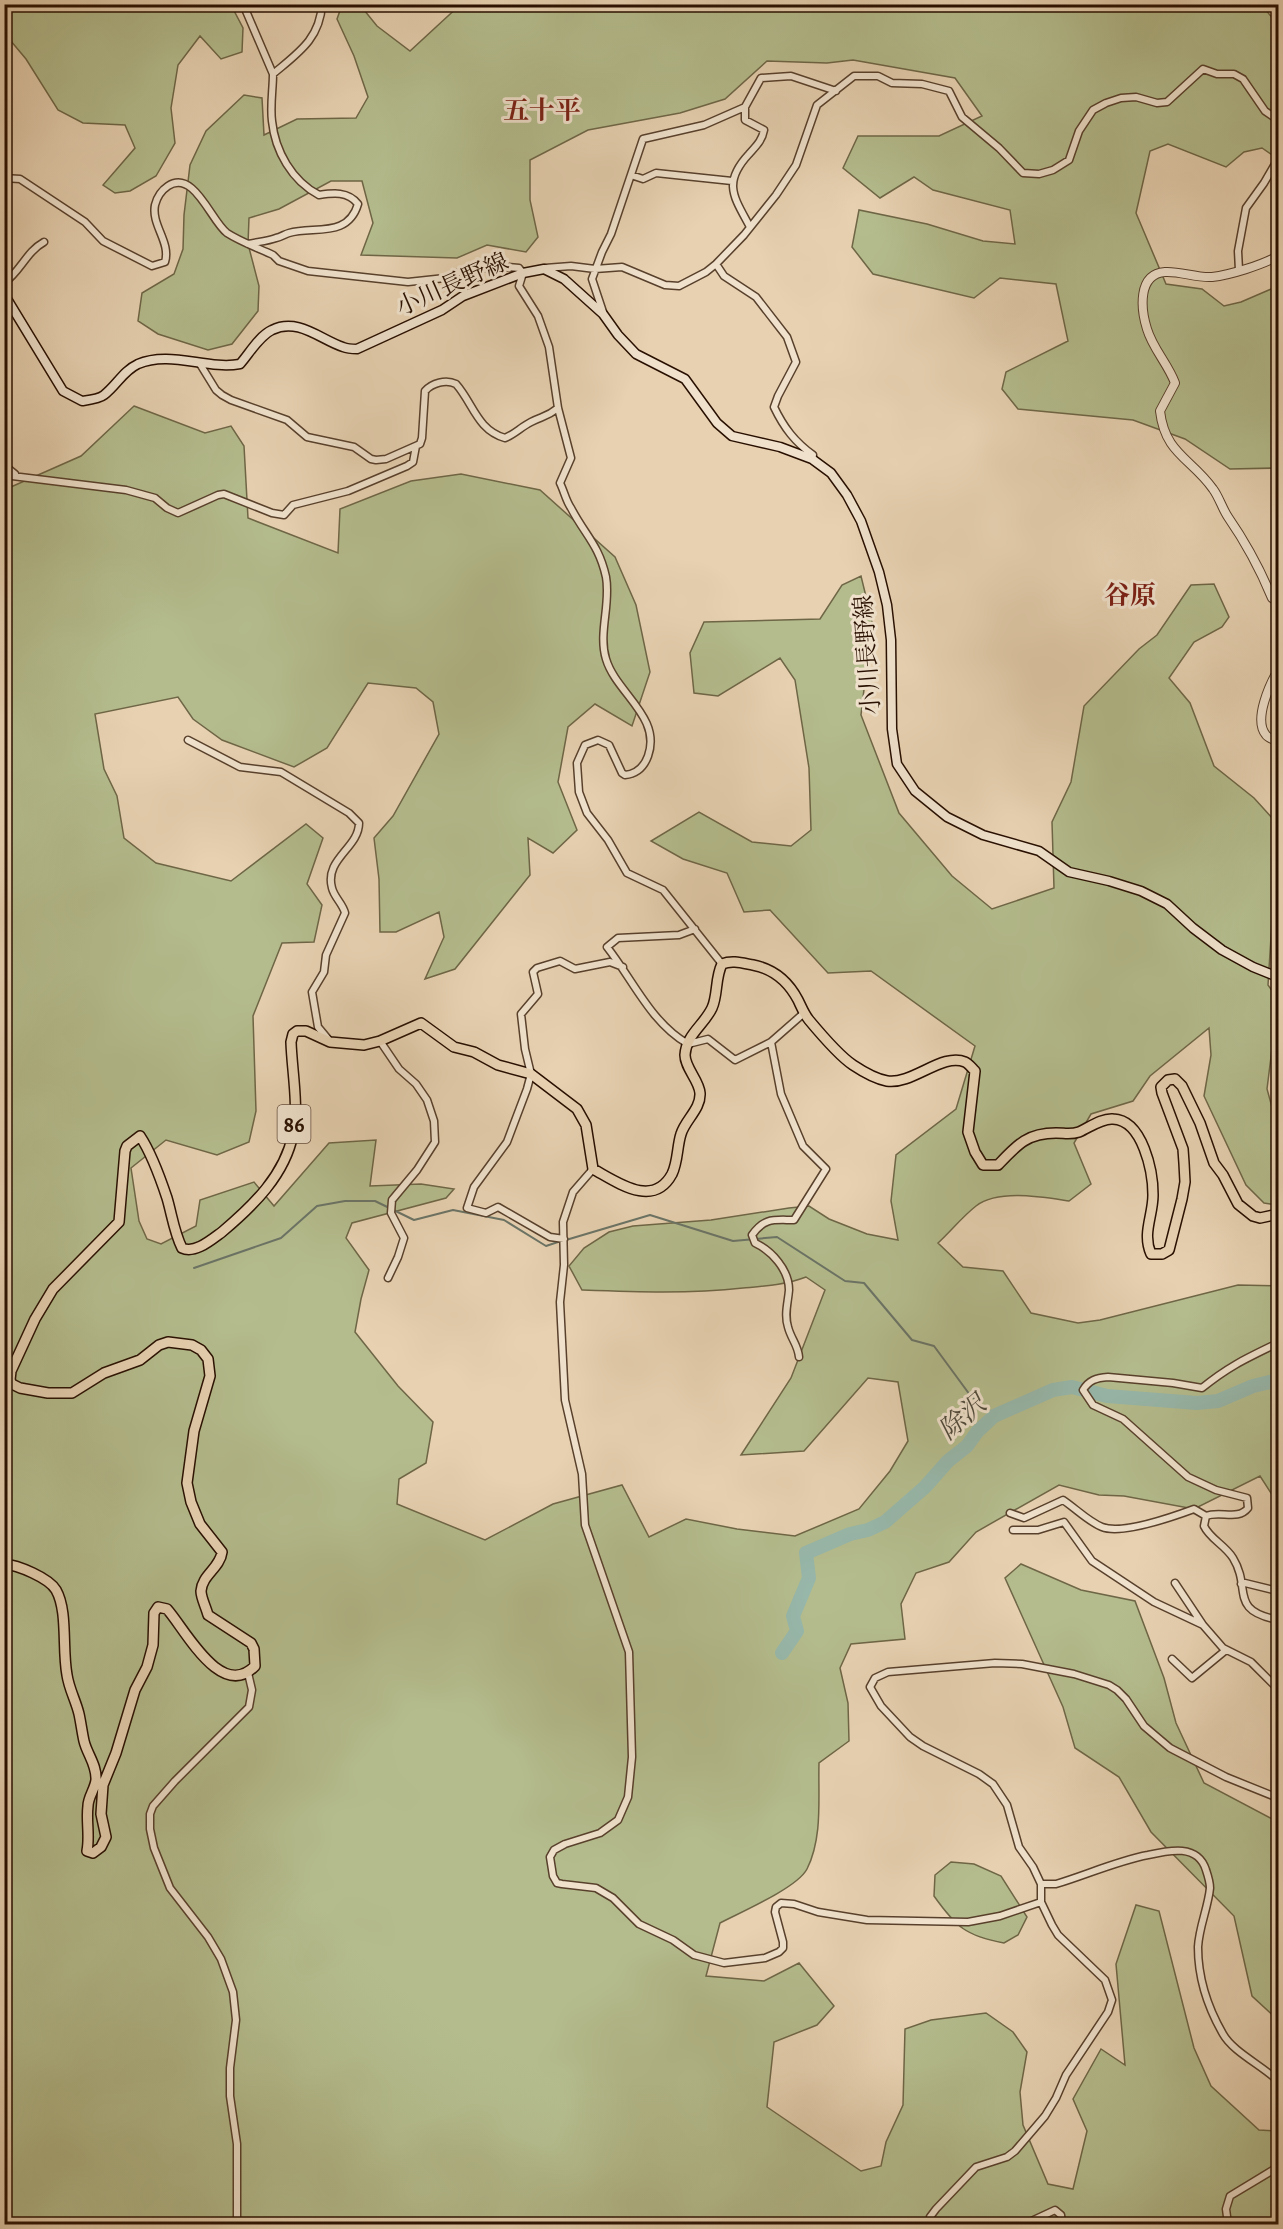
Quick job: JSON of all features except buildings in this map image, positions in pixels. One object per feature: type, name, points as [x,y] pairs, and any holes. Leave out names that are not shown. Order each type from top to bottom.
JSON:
[{"type":"main road","name":"小川長野線","points":[[4,294],[63,391],[82,401],[103,396],[122,375],[139,363],[166,359],[227,366],[240,364],[260,340],[272,330],[286,326],[301,328],[344,347],[357,349],[442,310],[463,296],[523,273],[544,268],[564,279],[603,314],[636,354],[685,379],[717,423],[732,436],[780,447],[812,459],[831,473],[847,495],[861,521],[879,572],[887,604],[891,640],[892,729],[897,764],[915,791],[947,818],[983,835],[1039,851],[1069,872],[1141,891],[1167,904],[1221,950],[1278,977]]},
{"type":"main road","points":[[593,1169],[641,1192],[652,1191],[660,1187],[672,1173],[680,1135],[700,1097],[698,1083],[685,1058],[688,1044],[694,1030],[712,1008],[722,964],[729,961],[772,970],[786,982],[807,1018],[852,1065],[886,1081],[903,1080],[954,1060],[965,1062],[975,1071],[968,1132],[983,1166],[999,1165],[1024,1139],[1055,1133],[1071,1135],[1105,1119],[1116,1119],[1123,1122],[1140,1137],[1152,1179],[1153,1197],[1146,1243],[1151,1254],[1162,1254],[1168,1250],[1185,1182],[1183,1149],[1161,1093],[1161,1087],[1168,1080],[1175,1079],[1182,1086],[1200,1123],[1214,1163],[1224,1175],[1238,1204],[1253,1216],[1260,1218],[1278,1214]]},
{"type":"main road","name":"86","points":[[248,1673],[255,1666],[254,1649],[251,1643],[208,1615],[201,1593],[205,1579],[220,1562],[222,1552],[200,1524],[191,1502],[187,1483],[194,1431],[210,1376],[205,1355],[192,1345],[168,1342],[159,1345],[140,1360],[104,1374],[67,1394],[20,1388],[12,1384],[10,1380],[10,1371],[35,1319],[53,1289],[119,1222],[123,1161],[127,1146],[140,1137],[145,1144],[164,1190],[182,1248],[196,1249],[224,1230],[257,1199],[273,1182],[286,1156],[293,1134],[291,1042],[293,1034],[297,1031],[306,1031],[330,1042],[364,1045],[380,1041],[421,1023],[454,1047],[474,1052],[498,1065],[531,1074],[577,1109],[586,1125],[593,1169]]},
{"type":"main road","points":[[4,1564],[11,1564],[48,1580],[56,1590],[64,1610],[63,1650],[67,1677],[79,1712],[84,1743],[93,1761],[96,1779],[88,1804],[87,1851],[93,1853],[101,1847],[106,1837],[101,1814],[103,1785],[116,1753],[135,1690],[147,1667],[153,1645],[154,1612],[158,1607],[167,1609],[190,1642],[216,1668],[231,1675],[248,1673]]},
{"type":"street","points":[[243,4],[273,74],[272,122],[284,159],[293,176],[319,195],[337,192],[354,199],[358,204],[355,213],[343,225],[327,230],[291,232],[276,239],[248,244]]},
{"type":"street","points":[[273,74],[306,46],[321,22],[322,4]]},
{"type":"street","points":[[544,268],[622,267],[665,285],[679,286],[706,272],[750,227],[796,165],[818,105],[854,76],[878,76],[892,83],[922,84],[949,91],[963,117],[999,148],[1023,173],[1039,174],[1053,170],[1069,160],[1079,131],[1093,110],[1121,98],[1136,97],[1157,103],[1167,102],[1203,69],[1217,74],[1234,74],[1243,79],[1265,111],[1278,120]]},
{"type":"street","points":[[750,227],[733,196],[732,181],[741,163],[762,139],[764,130],[745,120],[745,107],[761,78],[791,76],[836,91]]},
{"type":"street","points":[[603,314],[592,279],[611,234],[643,139],[704,125],[745,107]]},
{"type":"street","points":[[1239,270],[1238,251],[1246,208],[1278,159]]},
{"type":"street","points":[[631,175],[643,178],[656,173],[732,181]]},
{"type":"street","points":[[4,178],[20,179],[85,222],[103,241],[153,266],[165,262],[167,253],[154,215],[157,198],[169,186],[176,183],[186,185],[196,192],[220,226],[227,232],[273,255],[279,261],[308,272],[408,282],[445,278],[468,269],[519,268],[523,273],[519,286],[538,316],[549,347],[558,408],[572,458],[560,483],[571,508],[598,550],[606,577],[603,645],[606,661],[615,678],[647,723],[650,737],[650,750],[646,762],[631,775],[622,773],[609,746],[603,741],[591,741],[585,745],[577,763],[579,792],[586,813],[608,840],[622,867],[630,874],[663,891],[695,929],[712,955],[722,964]]},
{"type":"street","points":[[4,283],[14,276],[34,248],[44,242]]},
{"type":"street","points":[[1278,256],[1211,277],[1164,272],[1152,276],[1145,284],[1143,308],[1147,330],[1175,383],[1160,411],[1165,434],[1179,455],[1214,490],[1248,547],[1272,598],[1278,602]]},
{"type":"street","points":[[716,264],[724,276],[756,297],[787,338],[796,362],[774,407],[788,433],[801,447],[813,455],[812,459]]},
{"type":"street","points":[[200,363],[216,390],[231,400],[286,420],[307,437],[354,447],[376,460],[386,459],[420,444],[425,391],[439,382],[451,381],[456,384],[486,429],[505,438],[532,422],[547,417],[558,408]]},
{"type":"street","points":[[4,475],[126,490],[155,498],[167,508],[178,513],[224,494],[272,513],[284,515],[293,505],[348,491],[406,466],[413,462],[416,446]]},
{"type":"street","points":[[4,465],[17,476]]},
{"type":"street","points":[[1278,670],[1268,688],[1261,721],[1266,735],[1278,742]]},
{"type":"street","points":[[188,740],[240,767],[281,772],[349,813],[360,823],[355,838],[335,862],[332,871],[332,888],[345,913],[326,955],[324,972],[312,992],[318,1027],[330,1042]]},
{"type":"street","points":[[695,929],[679,935],[618,938],[607,947],[652,1012],[675,1037],[688,1044],[708,1039],[735,1060],[771,1042],[804,1013]]},
{"type":"street","points":[[564,1239],[550,1237],[498,1207],[486,1213],[467,1208],[474,1187],[507,1142],[531,1074],[525,1049],[521,1014],[538,994],[533,977],[537,968],[560,961],[575,969],[610,962],[623,967]]},
{"type":"street","points":[[380,1041],[399,1069],[416,1084],[427,1100],[434,1121],[435,1142],[417,1170],[392,1200],[391,1213],[404,1238],[388,1278]]},
{"type":"street","points":[[771,1042],[781,1094],[803,1146],[826,1169],[794,1220],[762,1223],[752,1235],[755,1244],[767,1249],[783,1269],[789,1288],[786,1306],[787,1326],[798,1347],[799,1358]]},
{"type":"street","points":[[593,1169],[573,1192],[565,1212],[564,1265],[560,1302],[565,1400],[582,1474],[585,1525],[629,1653],[632,1757],[628,1797],[618,1820],[600,1833],[574,1840],[554,1850],[550,1857],[553,1876],[557,1882],[562,1884],[596,1888],[613,1898],[639,1924],[673,1940],[694,1955],[724,1963],[765,1958],[783,1948],[775,1912],[776,1907],[781,1904],[794,1904],[818,1912],[867,1920],[968,1922],[1000,1916],[1041,1902]]},
{"type":"street","points":[[1206,1516],[1213,1513],[1237,1515],[1245,1512],[1249,1502],[1247,1497],[1240,1494],[1216,1490],[1188,1477],[1123,1419],[1093,1405],[1083,1390],[1088,1382],[1108,1377],[1202,1388],[1245,1358],[1278,1343]]},
{"type":"street","points":[[1010,1513],[1024,1518],[1063,1500],[1103,1527],[1114,1528],[1157,1522],[1194,1509],[1206,1516]]},
{"type":"street","points":[[1206,1516],[1204,1526],[1207,1532],[1232,1555],[1236,1563],[1245,1603],[1251,1611],[1263,1617],[1278,1620]]},
{"type":"street","points":[[1013,1530],[1038,1530],[1064,1522],[1092,1561],[1154,1602],[1203,1625]]},
{"type":"street","points":[[1241,1584],[1245,1582],[1271,1587],[1278,1591]]},
{"type":"street","points":[[1175,1583],[1203,1625],[1226,1650],[1251,1662],[1278,1689]]},
{"type":"street","points":[[1172,1659],[1192,1678],[1226,1650]]},
{"type":"street","points":[[931,2224],[930,2217],[936,2209],[976,2167],[1007,2157],[1045,2116],[1066,2075],[1112,2006],[1110,1989],[1105,1980],[1058,1935],[1041,1902],[1041,1884],[1019,1847],[1007,1805],[993,1784],[979,1774],[910,1737],[880,1706],[870,1687],[875,1678],[888,1672],[995,1663],[1022,1664],[1074,1674],[1109,1684],[1118,1690],[1144,1726],[1170,1748],[1226,1777],[1278,1798]]},
{"type":"street","points":[[237,2224],[237,2144],[230,2096],[236,2020],[233,1992],[221,1959],[208,1937],[171,1888],[154,1848],[150,1814],[153,1806],[175,1781],[249,1707],[252,1690],[248,1673]]},
{"type":"street","points":[[1041,1884],[1056,1884],[1148,1854],[1174,1851],[1198,1855],[1204,1862],[1210,1881],[1198,1944],[1203,1985],[1223,2035],[1278,2081]]},
{"type":"street","points":[[1228,2224],[1226,2209],[1230,2196],[1278,2167]]},
{"type":"street","points":[[1025,2224],[1055,2210],[1061,2215],[1062,2224]]},
{"type":"green space","points":[[461,4],[1261,4],[1278,25],[1278,159],[1262,148],[1244,152],[1226,167],[1168,144],[1150,151],[1136,213],[1166,284],[1202,289],[1224,306],[1241,302],[1278,286],[1278,468],[1230,469],[1185,439],[1133,420],[1018,409],[1002,389],[1006,372],[1068,341],[1056,284],[1000,278],[974,298],[873,274],[852,247],[859,210],[927,224],[983,241],[1015,244],[1010,210],[933,190],[914,177],[880,198],[843,168],[858,136],[939,136],[982,116],[955,78],[853,60],[827,63],[767,61],[725,99],[680,113],[588,130],[530,160],[530,200],[538,237],[526,252],[487,245],[457,258],[361,255],[373,223],[362,181],[331,181],[279,209],[249,218],[248,244],[259,286],[258,311],[232,344],[208,350],[158,334],[138,321],[142,293],[174,274],[183,249],[184,215],[190,165],[206,131],[244,95],[262,98],[264,135],[297,119],[356,118],[368,97],[354,56],[337,19],[342,5],[360,5],[377,26],[410,51]]},
{"type":"green space","points":[[4,5],[231,5],[243,28],[242,52],[221,59],[200,36],[178,65],[171,108],[175,143],[156,176],[130,191],[115,193],[103,185],[135,148],[125,125],[83,123],[58,110],[26,59],[5,34]]},
{"type":"green space","points":[[134,406],[205,433],[231,426],[244,446],[248,518],[338,553],[340,509],[411,481],[461,474],[540,490],[615,557],[636,605],[650,672],[632,726],[595,704],[568,727],[558,782],[577,830],[553,853],[528,838],[530,875],[455,969],[425,979],[444,937],[439,912],[396,932],[380,932],[379,879],[374,838],[393,816],[439,734],[433,702],[416,688],[368,683],[327,748],[294,767],[222,740],[193,719],[178,697],[95,714],[104,769],[117,796],[124,838],[156,863],[231,881],[306,824],[323,838],[307,884],[322,905],[314,942],[282,943],[253,1016],[256,1111],[249,1142],[217,1155],[166,1140],[131,1168],[139,1221],[147,1239],[161,1244],[196,1226],[200,1200],[254,1182],[274,1206],[329,1143],[376,1140],[370,1186],[421,1184],[454,1189],[446,1198],[352,1223],[346,1238],[369,1270],[355,1332],[398,1386],[433,1422],[426,1463],[399,1479],[397,1504],[485,1540],[553,1504],[622,1485],[649,1537],[686,1519],[737,1529],[795,1536],[859,1509],[890,1471],[908,1441],[898,1382],[868,1378],[804,1451],[741,1455],[791,1378],[825,1290],[806,1277],[775,1285],[723,1290],[642,1292],[582,1290],[569,1266],[584,1248],[609,1232],[633,1226],[711,1220],[809,1206],[829,1219],[867,1234],[898,1240],[891,1201],[896,1155],[956,1109],[975,1046],[871,971],[828,973],[770,910],[744,912],[727,873],[683,859],[651,841],[699,812],[752,842],[791,846],[811,830],[809,768],[795,680],[780,658],[718,696],[694,693],[690,653],[704,622],[820,619],[842,585],[861,576],[872,621],[861,715],[899,813],[952,876],[992,909],[1054,888],[1052,822],[1071,782],[1084,706],[1139,649],[1157,635],[1191,585],[1214,584],[1229,617],[1222,627],[1194,642],[1169,678],[1190,703],[1214,766],[1254,798],[1274,820],[1268,985],[1278,999],[1278,1024],[1274,1033],[1267,1089],[1278,1129],[1278,1205],[1264,1203],[1246,1185],[1204,1096],[1211,1055],[1209,1028],[1150,1076],[1133,1101],[1091,1114],[1074,1143],[1091,1184],[1069,1201],[1008,1196],[985,1201],[971,1210],[938,1243],[963,1267],[1003,1271],[1031,1313],[1078,1323],[1100,1320],[1238,1285],[1278,1286],[1278,1504],[1260,1476],[1194,1509],[1124,1496],[1099,1495],[1059,1485],[976,1532],[949,1562],[916,1573],[901,1604],[905,1639],[851,1644],[840,1668],[848,1703],[849,1741],[819,1763],[818,1830],[807,1869],[781,1892],[720,1923],[706,1976],[764,1981],[799,1963],[834,2006],[817,2025],[774,2042],[767,2107],[861,2171],[881,2166],[886,2142],[903,2105],[905,2029],[931,2020],[986,2013],[1013,2032],[1027,2052],[1020,2092],[1023,2125],[1048,2184],[1073,2189],[1087,2131],[1073,2099],[1101,2049],[1125,2065],[1116,1964],[1136,1905],[1159,1911],[1194,2048],[1211,2086],[1259,2130],[1278,2131],[1278,2224],[5,2224],[4,490],[81,456]]},
{"type":"green space","points":[[1021,1564],[1081,1590],[1135,1601],[1164,1678],[1176,1723],[1204,1783],[1278,1822],[1278,2020],[1252,1996],[1234,1916],[1151,1832],[1119,1777],[1075,1748],[1063,1707],[1005,1578]]},
{"type":"green space","points":[[951,1862],[974,1864],[1001,1876],[1027,1917],[1018,1935],[1004,1943],[980,1937],[956,1923],[934,1896],[935,1875]]},
{"type":"waterway","points":[[194,1268],[281,1238],[317,1206],[345,1201],[375,1201],[414,1220],[453,1210],[504,1220],[546,1246],[561,1241]]},
{"type":"waterway","points":[[566,1240],[650,1215],[733,1241],[777,1237],[845,1281],[864,1283],[912,1340],[934,1346],[970,1395],[994,1416]]},
{"type":"waterway","name":"除沢","points":[[782,1653],[797,1631],[793,1616],[809,1578],[806,1553],[885,1522],[925,1487],[994,1416],[1053,1390],[1072,1387],[1107,1396],[1197,1403],[1218,1401],[1253,1386],[1278,1380]]},
{"type":"district","name":"五十平","points":[[542,110]]},
{"type":"district","name":"谷原","points":[[1130,595]]}]
